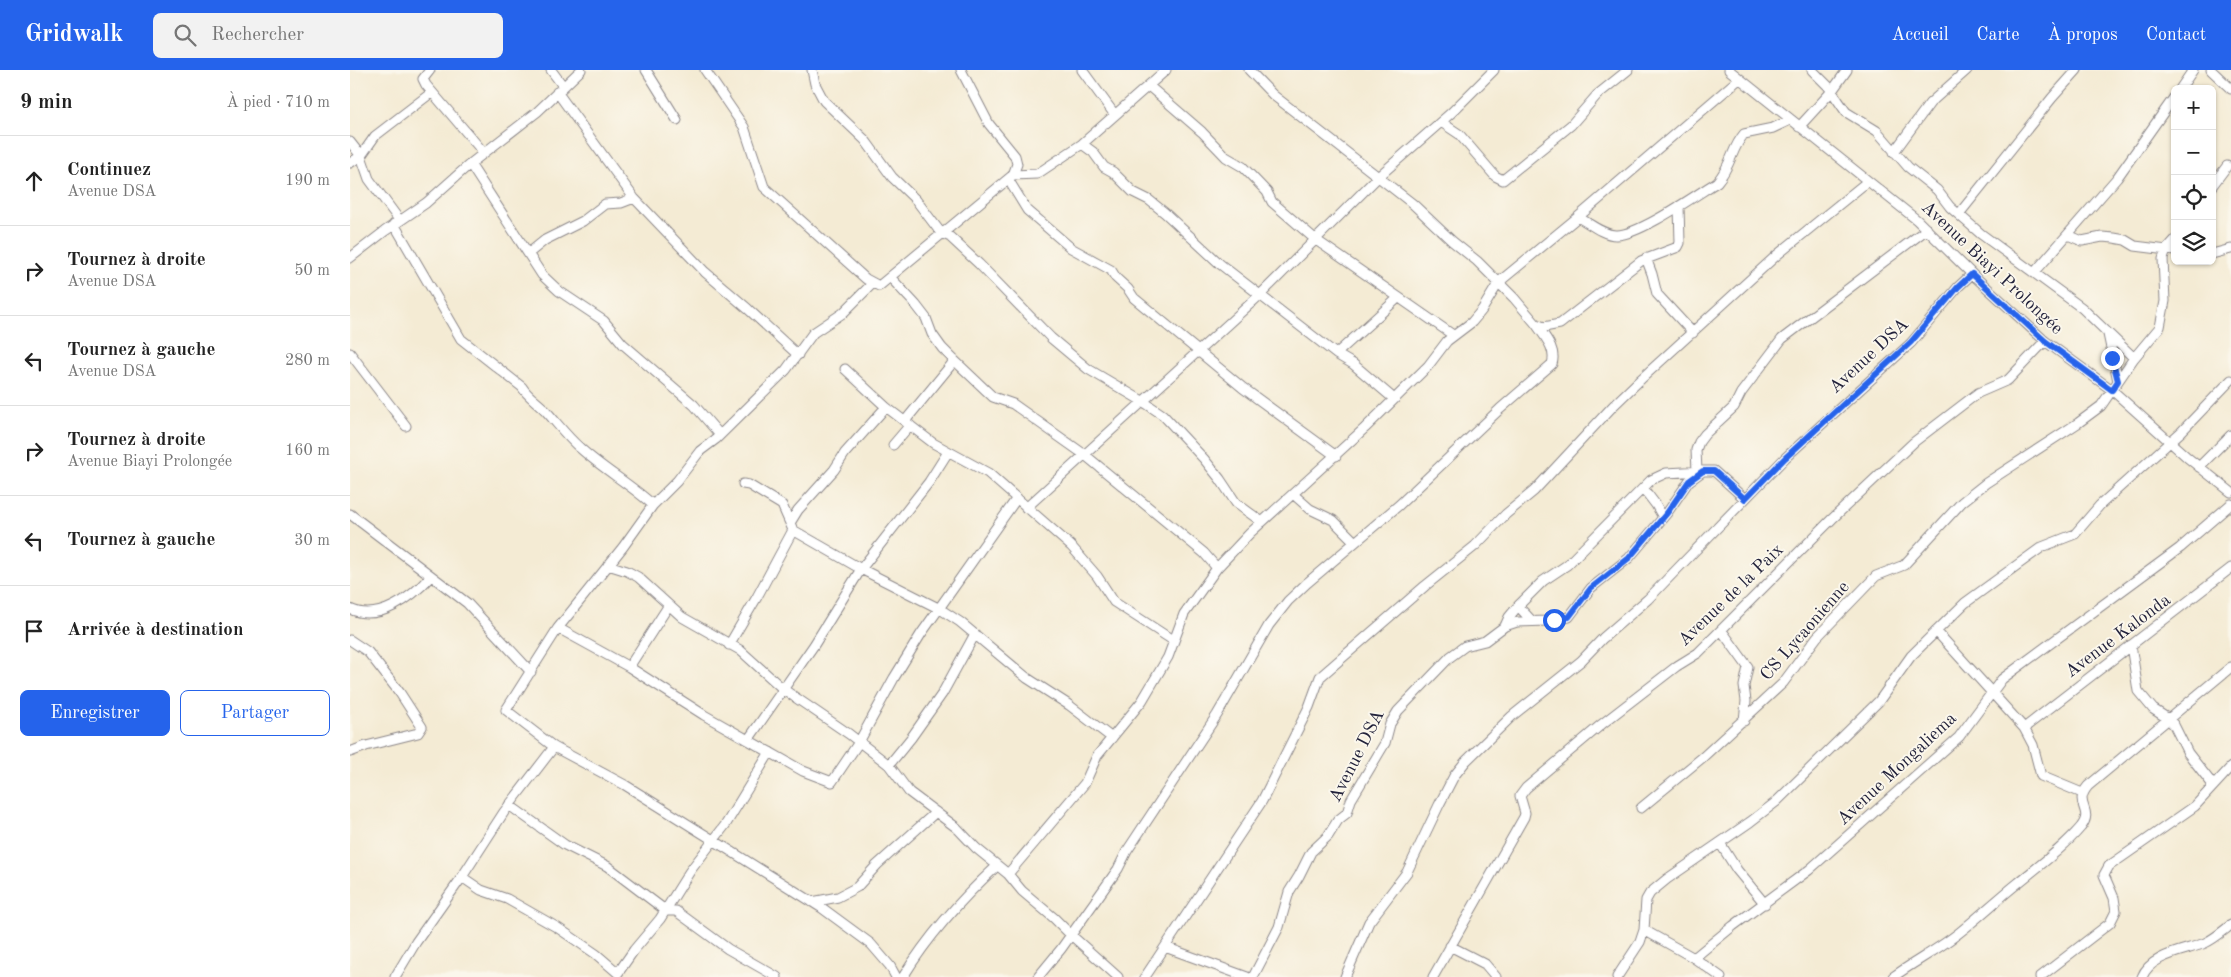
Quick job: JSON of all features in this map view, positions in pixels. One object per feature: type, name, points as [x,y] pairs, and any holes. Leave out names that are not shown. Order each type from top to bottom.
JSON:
[{"type":"street","points":[[430,70],[423,79],[431,93],[484,153]]},
{"type":"street","points":[[551,70],[560,89],[634,198],[705,272],[798,355]]},
{"type":"street","points":[[350,258],[397,222],[426,203],[470,164],[520,126],[581,70]]},
{"type":"street","points":[[646,70],[677,120]]},
{"type":"street","points":[[705,70],[744,127],[764,187],[872,284],[879,286],[891,278],[1010,177],[1017,164],[1015,156],[989,124],[961,70]]},
{"type":"street","points":[[812,70],[815,84],[824,101],[865,140],[892,177],[916,200],[942,233],[950,237],[979,264],[1050,338],[1081,363],[1163,415],[1204,459],[1236,503],[1262,522]]},
{"type":"street","points":[[1082,70],[1115,115]]},
{"type":"street","points":[[1010,177],[1038,174],[1082,144],[1150,87],[1166,70]]},
{"type":"street","points":[[1038,977],[1061,949],[1118,869],[1127,851],[1217,715],[1269,625],[1307,582],[1399,505],[1500,409],[1552,364],[1553,353],[1536,324],[1499,282],[1413,204],[1301,118],[1249,70]]},
{"type":"street","points":[[1026,508],[1261,294],[1378,177],[1441,122],[1494,70]]},
{"type":"street","points":[[1441,122],[1459,134],[1495,176],[1503,180],[1571,125],[1597,96],[1628,70]]},
{"type":"street","name":"Avenue Biayi Prolongée","points":[[1728,70],[1927,229],[1972,274],[2045,341],[2112,390],[2199,467],[2231,492]]},
{"type":"street","points":[[1812,70],[1832,91],[1846,112],[1876,131],[1915,174],[1937,190],[1959,214],[2082,308],[2134,358]]},
{"type":"street","points":[[1894,152],[1930,103],[1967,70]]},
{"type":"street","points":[[1959,214],[2052,98],[2077,70]]},
{"type":"street","points":[[2183,85],[2193,70]]},
{"type":"street","points":[[2211,70],[2231,89]]},
{"type":"street","points":[[1799,127],[1832,91],[1843,72]]},
{"type":"street","points":[[1008,874],[1086,782],[1097,756],[1142,701],[1168,657],[1188,606],[1217,568],[1262,522],[1336,456],[1423,371],[1453,335],[1472,322],[1482,310],[1499,282],[1739,80]]},
{"type":"street","points":[[1150,87],[1202,132],[1226,157],[1243,167],[1267,192],[1272,202],[1316,240],[1453,335]]},
{"type":"street","points":[[350,163],[361,156],[375,136],[431,93]]},
{"type":"street","points":[[2034,273],[2117,178],[2171,102]]},
{"type":"street","points":[[1578,217],[1615,236],[1631,233],[1717,182],[1727,171],[1736,145],[1744,134],[1773,128],[1790,120]]},
{"type":"street","points":[[350,142],[361,156],[369,179],[397,222],[461,339],[522,387],[526,394],[544,409],[579,448],[621,480],[638,490],[654,504]]},
{"type":"street","points":[[1082,144],[1093,152],[1104,167],[1113,172],[1133,192],[1149,200],[1165,213],[1220,264],[1336,354],[1352,364],[1394,399]]},
{"type":"street","points":[[470,164],[542,275],[559,291],[604,321],[623,344],[694,405],[720,435]]},
{"type":"street","points":[[2216,181],[2227,166]]},
{"type":"street","points":[[1010,177],[1027,210],[1071,248],[1092,261],[1106,266],[1116,278],[1125,284],[1134,298],[1198,351],[1243,388],[1336,456]]},
{"type":"street","points":[[1145,977],[1262,800],[1312,702],[1320,677],[1424,586],[1475,546],[1506,514],[1534,491],[1613,406],[1777,255],[1868,180]]},
{"type":"street","points":[[529,253],[545,240],[583,221],[605,204],[621,203],[634,198]]},
{"type":"street","points":[[1536,324],[1544,327],[1560,324],[1646,258],[1678,247],[1680,243],[1678,206]]},
{"type":"street","points":[[1700,471],[1696,450],[1699,442],[1734,407],[1741,392],[1782,339],[1927,229]]},
{"type":"street","points":[[2068,235],[2082,241],[2102,237],[2114,238],[2125,240],[2135,246],[2170,251]]},
{"type":"street","points":[[2216,253],[2231,249]]},
{"type":"street","name":"CS Lycaonienne","points":[[1641,808],[1744,721],[1783,683],[1817,637],[1876,576],[1904,565],[1962,502],[2094,411],[2160,327],[2165,301],[2163,269],[2170,251]]},
{"type":"street","points":[[1646,258],[1651,269],[1657,294],[1693,333]]},
{"type":"street","name":"Avenue DSA","points":[[1345,977],[1369,922],[1407,872],[1454,776],[1466,761],[1512,716],[1581,662],[1603,638],[1648,600],[1785,458],[1911,342],[1958,287],[1972,274]]},
{"type":"street","points":[[891,278],[926,318],[932,334],[942,348],[993,397],[1013,404],[1085,455],[1204,553],[1217,568]]},
{"type":"street","points":[[872,284],[843,313],[813,333],[786,370],[720,435],[700,451],[678,481],[654,504],[558,628],[506,710],[554,747],[620,781],[812,902],[871,944],[890,966],[896,977]]},
{"type":"street","points":[[1336,354],[1398,298]]},
{"type":"street","points":[[2108,334],[2118,381]]},
{"type":"street","name":"Avenue de la Paix","points":[[1450,946],[1526,814],[1520,800],[1520,794],[1602,724],[1677,666],[1698,653],[1832,519],[1914,442],[1978,393],[2008,380],[2045,341]]},
{"type":"street","points":[[350,353],[406,426]]},
{"type":"street","points":[[893,445],[954,360]]},
{"type":"street","points":[[845,368],[886,407],[948,452],[988,473],[1071,546],[1097,576],[1114,602],[1174,641]]},
{"type":"street","points":[[1618,977],[1640,942],[1644,930],[1646,900],[1650,893],[1667,878],[1762,814],[1801,779],[1879,702],[1910,656],[1965,603],[2050,543],[2075,534],[2100,505],[2181,432],[2231,380]]},
{"type":"street","points":[[729,645],[765,583],[798,510],[886,407]]},
{"type":"street","points":[[2199,467],[2231,435]]},
{"type":"street","points":[[748,740],[861,569],[929,482],[948,452]]},
{"type":"street","name":"Avenue DSA","points":[[1253,977],[1278,927],[1284,904],[1293,885],[1312,852],[1328,836],[1338,820],[1347,813],[1351,800],[1385,743],[1390,724],[1398,711],[1458,650],[1465,646],[1485,641],[1504,626],[1517,622],[1547,621],[1569,617],[1591,588],[1629,558],[1663,517],[1689,481],[1700,471]]},
{"type":"street","points":[[1504,626],[1518,606],[1543,581],[1567,565],[1651,480],[1666,473],[1714,471],[1745,499]]},
{"type":"street","points":[[743,484],[749,485],[782,506],[792,526],[861,569],[940,609],[975,634],[1027,678],[1069,705],[1112,738]]},
{"type":"street","points":[[1643,488],[1663,517]]},
{"type":"street","points":[[1293,494],[1310,508],[1333,520],[1355,542]]},
{"type":"street","points":[[558,628],[629,666],[704,715],[803,771],[832,782],[859,742],[894,678],[1017,498]]},
{"type":"street","name":"Avenue Mongaliema","points":[[1694,958],[1850,836],[1959,738],[2002,679],[2180,548],[2231,504]]},
{"type":"street","points":[[351,516],[467,603],[531,672]]},
{"type":"street","points":[[608,565],[638,577],[682,617],[749,657],[783,689],[889,765],[909,792],[958,828],[976,848],[1008,874],[1022,891],[1118,977]]},
{"type":"street","name":"Avenue Kalonda","points":[[2024,728],[2231,568]]},
{"type":"street","points":[[350,609],[358,613],[366,613],[399,603],[409,598],[430,577]]},
{"type":"street","points":[[629,666],[669,605]]},
{"type":"street","points":[[1518,606],[1532,621]]},
{"type":"street","points":[[1722,631],[1748,667],[1744,686],[1746,701],[1744,721]]},
{"type":"street","points":[[1936,631],[2024,728],[2033,745],[2041,776],[2082,793]]},
{"type":"street","points":[[889,765],[942,694],[975,634]]},
{"type":"street","points":[[350,640],[368,652],[400,693],[422,727],[418,733],[350,752]]},
{"type":"street","points":[[2131,645],[2138,690],[2153,709],[2174,725],[2188,753],[2213,785]]},
{"type":"street","points":[[1893,977],[1960,932],[2063,846],[2082,825],[2086,817],[2087,811],[2081,799],[2082,793],[2167,718],[2231,667]]},
{"type":"street","points":[[395,977],[416,942],[462,878],[509,805],[554,747]]},
{"type":"street","points":[[462,878],[481,890],[508,898],[558,928],[596,954],[620,976],[666,910],[690,870],[740,803],[770,752]]},
{"type":"street","points":[[2040,977],[2110,923],[2116,911],[2114,898],[2104,875],[2109,866],[2195,806],[2231,767]]},
{"type":"street","points":[[509,805],[565,845],[607,866],[666,910],[676,911],[728,949],[777,977]]},
{"type":"street","points":[[812,902],[838,897],[857,887],[877,865],[936,812]]},
{"type":"street","points":[[1720,843],[1737,870],[1765,904]]},
{"type":"street","points":[[903,977],[920,949],[946,918],[997,866]]},
{"type":"street","points":[[2142,977],[2144,973],[2161,959],[2205,943],[2231,925]]},
{"type":"street","points":[[1644,930],[1694,958],[1718,976]]},
{"type":"street","points":[[1433,977],[1450,946],[1485,964],[1496,977]]},
{"type":"street","points":[[1165,948],[1248,977]]},
{"type":"route","points":[[1554,620],[1569,617],[1591,588],[1629,558],[1667,513],[1689,481],[1703,471],[1714,471],[1745,499],[1785,458],[1911,342],[1958,287],[1972,274],[2045,341],[2112,390],[2118,381],[2112,358]]}]
